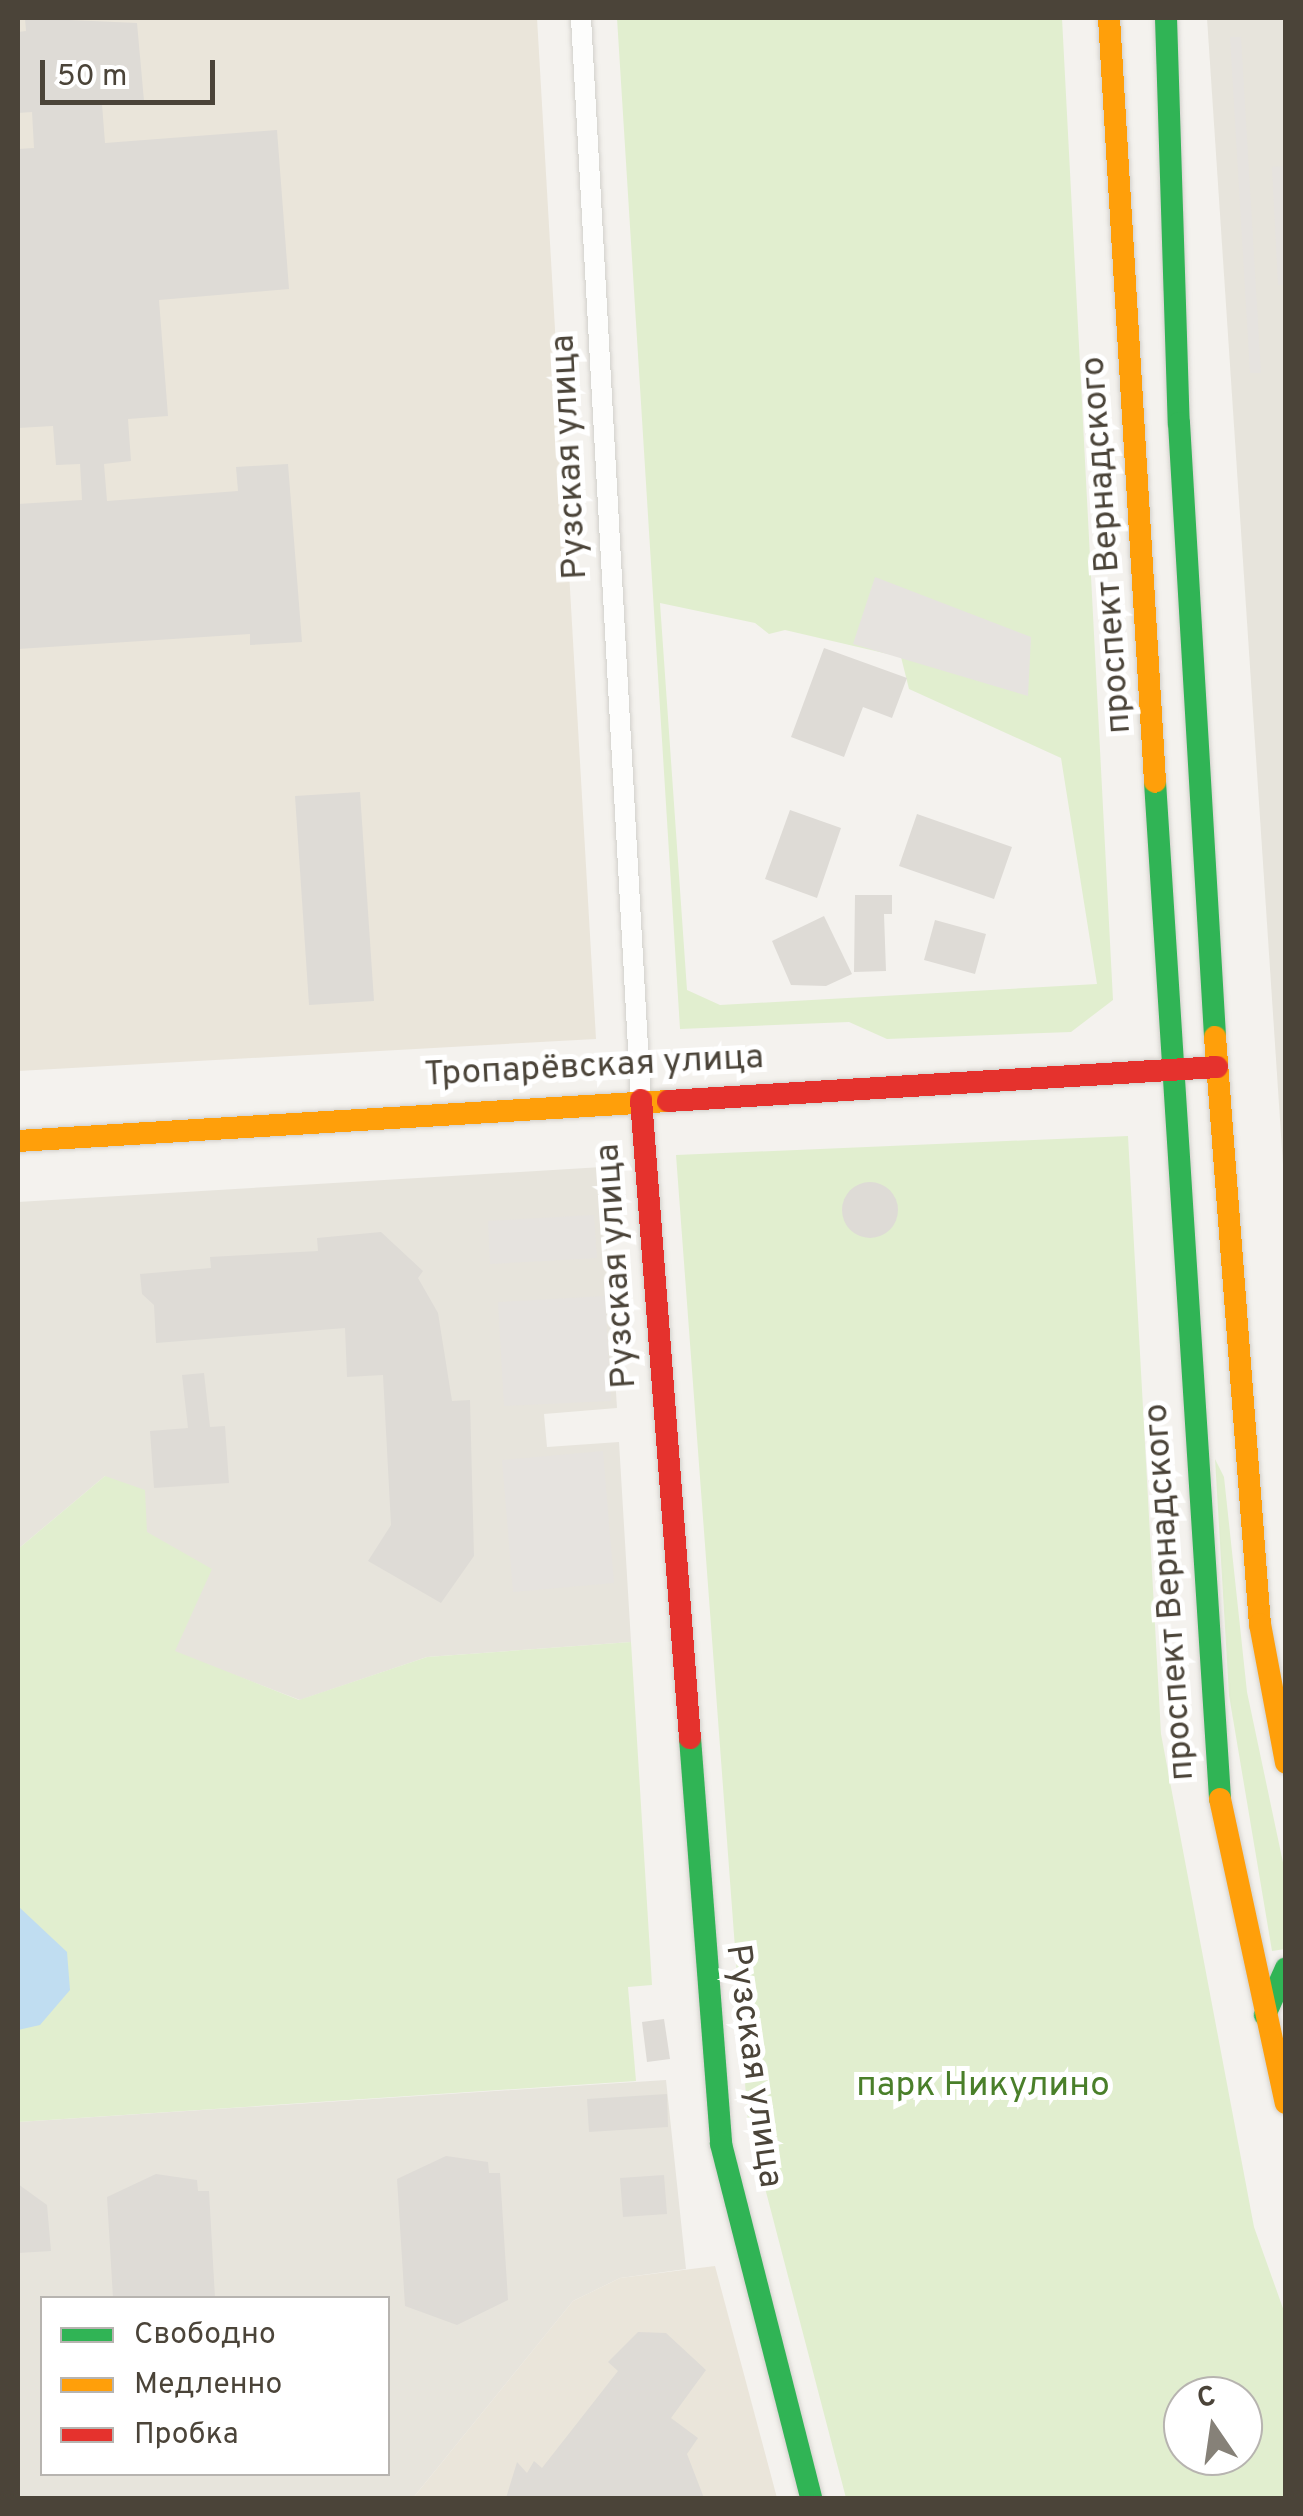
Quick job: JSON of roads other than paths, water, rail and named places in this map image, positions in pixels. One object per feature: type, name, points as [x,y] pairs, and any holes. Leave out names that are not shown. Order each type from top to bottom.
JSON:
[{"type":"main road","name":"проспект Вернадского","points":[[1109,18],[1210,1694],[1222,1817],[1264,2020],[1286,2104]]},
{"type":"main road","points":[[1166,18],[1179,424],[1218,1067],[1260,1624],[1286,1763]]},
{"type":"main road","points":[[1174,1068],[1218,1067]]},
{"type":"main road","name":"Тропарёвская улица","points":[[18,1141],[1174,1068]]},
{"type":"main road","name":"Рузская улица","points":[[640,1100],[721,2144],[811,2498]]},
{"type":"main road","points":[[1264,2020],[1268,1994],[1286,1968]]},
{"type":"street","name":"Рузская улица","points":[[581,18],[640,1100]]},
{"type":"water","points":[[18,1906],[67,1952],[70,1990],[40,2025],[18,2030]]},
{"type":"park label","name":"парк Никулино","points":[[983,2086]]}]
